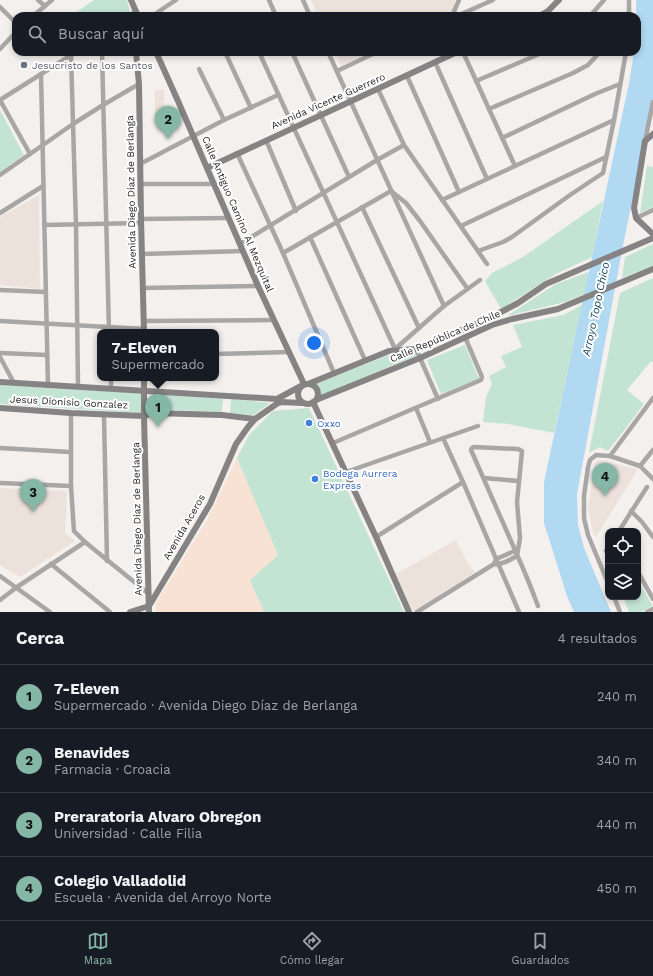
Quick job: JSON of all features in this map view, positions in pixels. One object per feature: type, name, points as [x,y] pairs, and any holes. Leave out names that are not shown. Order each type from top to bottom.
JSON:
[{"type":"street","points":[[38,0],[44,6]]},
{"type":"street","points":[[37,12],[52,0]]},
{"type":"street","points":[[131,0],[137,12]]},
{"type":"street","points":[[158,12],[176,0]]},
{"type":"street","points":[[269,0],[274,12]]},
{"type":"street","points":[[303,0],[308,12]]},
{"type":"street","points":[[454,12],[459,0]]},
{"type":"street","points":[[466,12],[493,0]]},
{"type":"street","points":[[546,12],[559,0]]},
{"type":"street","points":[[594,12],[604,0]]},
{"type":"street","points":[[628,12],[629,0]]},
{"type":"street","points":[[0,7],[12,19]]},
{"type":"street","points":[[0,50],[12,36]]},
{"type":"street","points":[[30,154],[0,100],[70,56]]},
{"type":"street","points":[[73,56],[78,387]]},
{"type":"street","points":[[102,56],[109,329]]},
{"type":"street","name":"Avenida Diego Díaz de Berlanga","points":[[136,56],[139,84],[144,329]]},
{"type":"street","name":"Calle Antiguo Camino Al Mezquital","points":[[158,56],[273,320],[304,385]]},
{"type":"street","points":[[227,56],[251,108]]},
{"type":"street","points":[[261,56],[336,222],[396,349],[444,306],[480,280]]},
{"type":"street","points":[[294,56],[349,177]]},
{"type":"street","points":[[330,56],[349,102],[444,306]]},
{"type":"street","points":[[336,71],[369,56]]},
{"type":"street","name":"Avenida Vicente Guerrero","points":[[207,168],[448,56]]},
{"type":"street","points":[[465,56],[515,166]]},
{"type":"street","points":[[476,82],[535,56]]},
{"type":"street","points":[[489,109],[572,73],[588,65],[596,56]]},
{"type":"street","points":[[478,251],[512,238],[570,195],[602,174],[614,120],[625,56]]},
{"type":"street","points":[[435,62],[487,179]]},
{"type":"street","points":[[199,69],[224,120]]},
{"type":"street","points":[[41,74],[48,386]]},
{"type":"street","points":[[407,76],[459,192]]},
{"type":"street","points":[[0,175],[103,105],[139,84]]},
{"type":"street","points":[[502,138],[595,94],[620,84]]},
{"type":"street","points":[[378,89],[404,145],[487,264]]},
{"type":"street","points":[[140,164],[193,135],[278,95]]},
{"type":"street","points":[[653,102],[634,208],[636,218],[653,234]]},
{"type":"street","points":[[442,200],[566,141],[614,120]]},
{"type":"street","points":[[645,140],[653,134]]},
{"type":"street","points":[[266,140],[296,210]]},
{"type":"street","points":[[240,244],[404,145]]},
{"type":"street","points":[[237,153],[283,253],[334,373]]},
{"type":"street","points":[[460,226],[606,157]]},
{"type":"street","points":[[140,184],[214,184]]},
{"type":"street","points":[[0,213],[43,186]]},
{"type":"street","points":[[283,253],[391,191]]},
{"type":"street","points":[[391,191],[406,203],[467,288]]},
{"type":"street","points":[[362,208],[419,328]]},
{"type":"street","points":[[636,218],[653,210]]},
{"type":"street","points":[[44,225],[107,224],[141,221],[229,218]]},
{"type":"street","points":[[310,237],[365,360]]},
{"type":"street","name":"Calle República de Chile","points":[[304,385],[384,352],[396,349],[416,349],[498,314],[546,284],[653,238]]},
{"type":"street","points":[[142,254],[243,251]]},
{"type":"street","name":"Calle República de Chile","points":[[314,401],[420,358],[500,322],[551,311],[653,269]]},
{"type":"street","points":[[143,288],[258,286]]},
{"type":"street","points":[[0,290],[46,292]]},
{"type":"street","points":[[144,322],[273,320]]},
{"type":"street","points":[[0,321],[78,325],[103,329]]},
{"type":"street","points":[[333,443],[482,379],[465,337]]},
{"type":"street","points":[[416,349],[438,399]]},
{"type":"street","points":[[219,354],[289,352]]},
{"type":"street","points":[[0,353],[47,355]]},
{"type":"street","points":[[0,357],[14,383]]},
{"type":"street","points":[[111,381],[111,389]]},
{"type":"street","name":"Avenida Diego Díaz de Berlanga","points":[[144,381],[149,594],[148,610]]},
{"type":"street","name":"Jesus Dionisio Gonzalez","points":[[0,382],[302,403]]},
{"type":"street","points":[[277,401],[304,385],[311,384],[316,388],[318,394],[314,401],[308,404],[302,403],[298,398],[297,393],[304,385]]},
{"type":"street","points":[[610,456],[653,398]]},
{"type":"street","name":"Avenida Aceros","points":[[148,610],[210,504],[234,448],[255,419],[277,401]]},
{"type":"street","points":[[314,401],[409,612]]},
{"type":"street","name":"Jesus Dionisio Gonzalez","points":[[0,408],[104,415],[144,416],[153,413],[161,413],[222,415],[255,419]]},
{"type":"street","points":[[416,408],[430,442]]},
{"type":"street","points":[[71,413],[70,452],[74,531],[107,561],[149,594]]},
{"type":"street","points":[[104,415],[107,561]]},
{"type":"street","points":[[346,472],[478,426]]},
{"type":"street","points":[[443,438],[496,559],[496,564],[518,612]]},
{"type":"street","points":[[517,550],[471,450],[473,447],[518,449],[521,450],[523,454],[518,481],[517,502],[520,538],[517,556],[538,606]]},
{"type":"street","points":[[0,448],[70,452]]},
{"type":"street","points":[[640,466],[653,450]]},
{"type":"street","points":[[605,576],[588,535],[584,518],[584,496],[590,460],[596,455],[610,456],[640,466],[653,479]]},
{"type":"street","points":[[484,478],[518,481]]},
{"type":"street","points":[[376,538],[463,482]]},
{"type":"street","points":[[0,483],[71,486]]},
{"type":"street","points":[[621,528],[647,487]]},
{"type":"street","points":[[631,510],[642,522],[653,538]]},
{"type":"street","points":[[0,600],[85,542]]},
{"type":"street","points":[[496,559],[517,550]]},
{"type":"street","points":[[417,612],[496,564],[517,556]]},
{"type":"street","points":[[51,564],[110,612]]},
{"type":"street","points":[[0,576],[50,612]]},
{"type":"street","points":[[641,577],[653,599]]},
{"type":"street","points":[[615,600],[620,612]]},
{"type":"street","points":[[647,612],[653,609]]},
{"type":"street","points":[[130,612],[148,610]]},
{"type":"shaded area","points":[[311,0],[455,0],[452,12],[316,12]]},
{"type":"shaded area","points":[[337,56],[362,56],[341,66]]},
{"type":"shaded area","points":[[164,90],[164,122],[155,121],[155,91]]},
{"type":"shaded area","points":[[39,195],[40,289],[0,285],[0,217]]},
{"type":"shaded area","points":[[237,458],[278,555],[250,580],[264,612],[156,612],[156,603],[207,520]]},
{"type":"shaded area","points":[[597,460],[638,469],[596,537],[593,533],[588,508],[595,463]]},
{"type":"shaded area","points":[[0,488],[67,491],[65,533],[75,541],[20,577],[0,565]]},
{"type":"shaded area","points":[[456,540],[468,564],[475,572],[413,612],[396,574]]},
{"type":"green space","points":[[94,0],[127,0],[130,12],[77,12]]},
{"type":"green space","points":[[0,110],[24,155],[0,172]]},
{"type":"green space","points":[[647,166],[653,167],[653,207],[640,213]]},
{"type":"green space","points":[[603,201],[592,257],[556,274],[501,309],[485,281],[492,273],[523,257]]},
{"type":"green space","points":[[653,244],[653,266],[622,278],[625,257]]},
{"type":"green space","points":[[589,272],[587,293],[565,302],[507,316],[556,284]]},
{"type":"green space","points":[[653,278],[653,363],[651,361],[627,390],[644,404],[608,451],[600,447],[589,453],[620,293]]},
{"type":"green space","points":[[582,305],[554,433],[508,424],[483,422],[486,397],[492,384],[489,376],[506,367],[501,356],[522,347],[513,325],[563,315]]},
{"type":"green space","points":[[465,345],[479,379],[441,394],[427,360]]},
{"type":"green space","points":[[399,351],[415,352],[416,356],[321,395],[316,384]]},
{"type":"green space","points":[[0,385],[141,393],[141,413],[0,404]]},
{"type":"green space","points":[[151,394],[223,399],[222,412],[152,409]]},
{"type":"green space","points":[[231,399],[270,403],[254,415],[230,413]]},
{"type":"green space","points":[[309,408],[404,612],[264,612],[250,580],[278,555],[237,458],[249,435],[273,411]]},
{"type":"green space","points":[[641,586],[653,606],[641,612],[629,612],[624,600],[641,600]]},
{"type":"water","name":"Arroyo Topo Chico","points":[[636,0],[653,0],[653,102],[623,245],[577,494],[578,525],[584,548],[611,612],[574,612],[567,596],[544,523],[544,482],[629,83],[633,56],[641,56],[641,12],[636,12]]},
{"type":"place","name":"Jesucristo de los Santos","points":[[24,65]]},
{"type":"place","name":"Benavides","points":[[168,139]]},
{"type":"place","name":"Oxxo","points":[[309,423]]},
{"type":"place","name":"7-Eleven","points":[[158,427]]},
{"type":"place","name":"Bodega Aurrera Express","points":[[315,479]]},
{"type":"place","name":"Colegio Valladolid","points":[[605,496]]},
{"type":"place","name":"Preraratoria Alvaro Obregon","points":[[33,512]]}]
